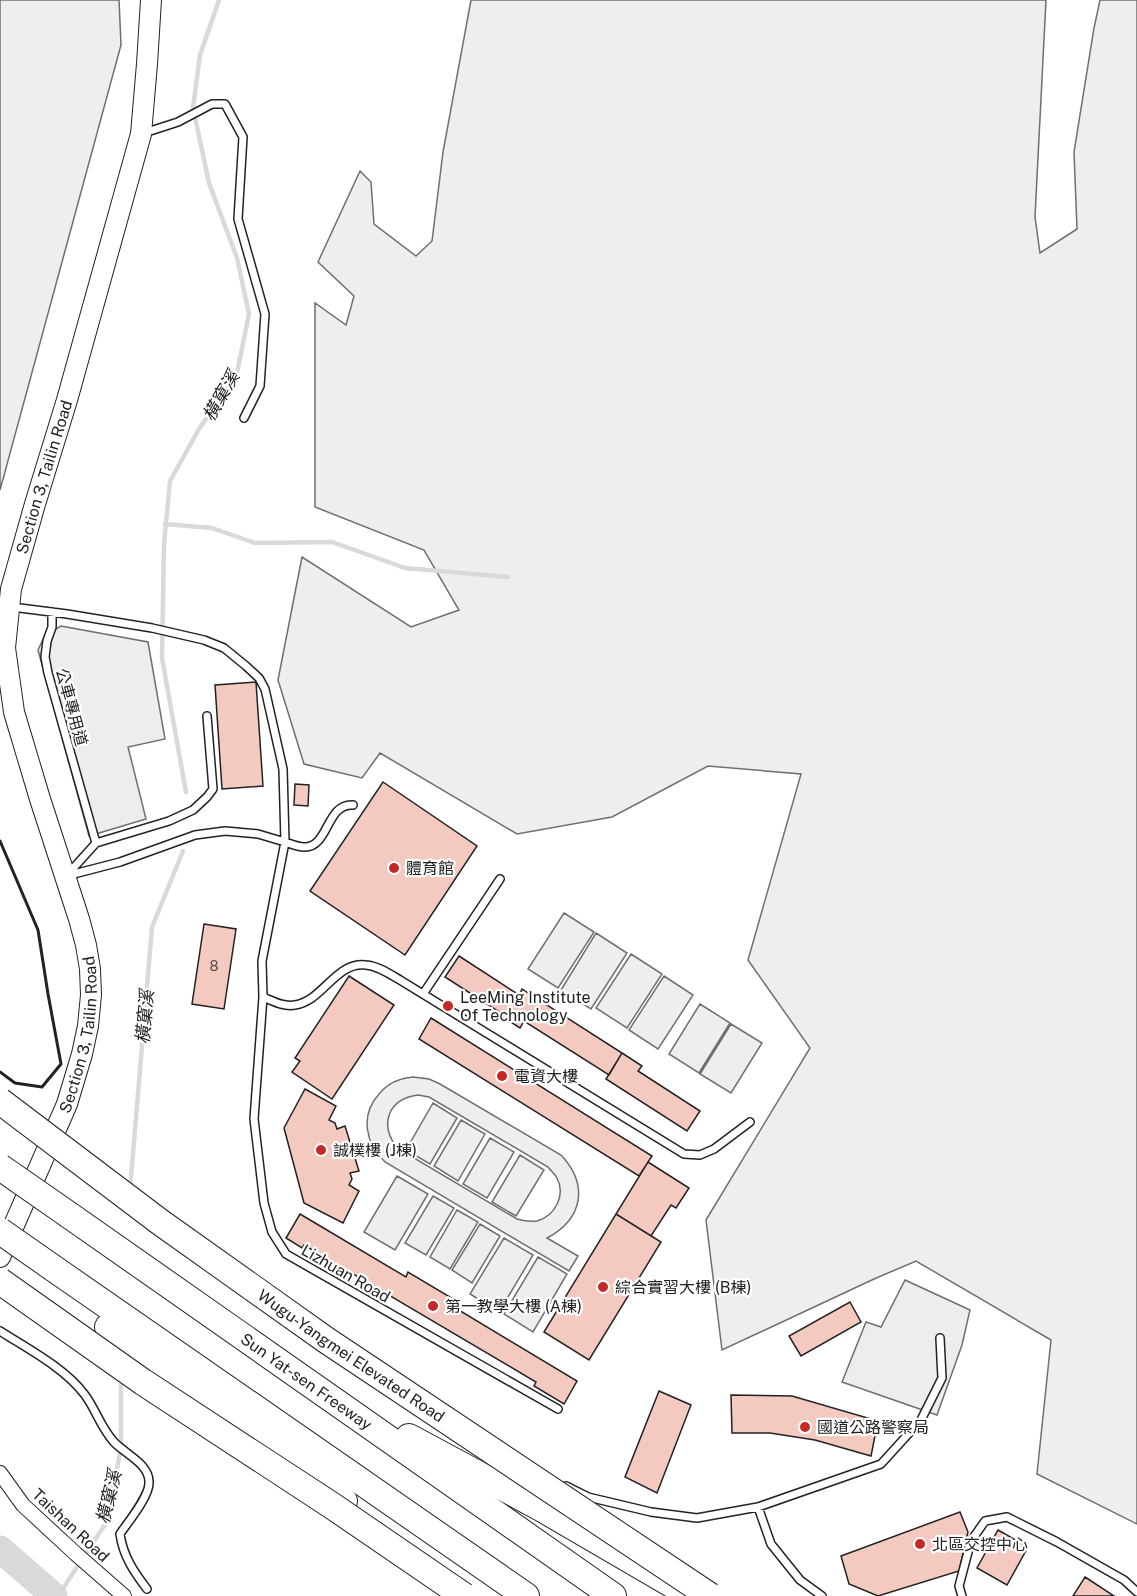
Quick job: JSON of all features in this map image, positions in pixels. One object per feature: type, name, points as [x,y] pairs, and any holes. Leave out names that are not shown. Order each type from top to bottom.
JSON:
[{"type":"highway","name":"Wugu-Yangmei Elevated Road","points":[[0,1101],[151,1215],[326,1340],[710,1596]]},
{"type":"highway","name":"Sun Yat-sen Freeway","points":[[0,1167],[613,1596]]},
{"type":"highway","points":[[0,1231],[49,1275],[341,1505],[448,1596]]},
{"type":"highway","points":[[0,1251],[49,1275],[526,1596]]},
{"type":"highway","points":[[0,1281],[143,1382],[331,1505],[464,1596]]},
{"type":"highway","points":[[169,1371],[332,1492],[464,1596]]},
{"type":"highway","points":[[300,1378],[541,1508],[693,1596]]},
{"type":"main road","name":"Section 3, Tailin Road","points":[[0,1257],[68,1104],[88,1026],[91,995],[86,945],[14,712],[4,648],[11,589],[68,400],[141,134],[151,0]]},
{"type":"main road","points":[[0,1094],[54,1137]]},
{"type":"street","name":"Taishan Road","points":[[0,1473],[23,1505],[124,1596]]},
{"type":"lane","points":[[141,134],[178,122],[212,104],[225,104],[243,137],[238,219],[266,314],[260,386],[244,418]]},
{"type":"lane","points":[[9,606],[52,612]]},
{"type":"lane","name":"Lizhuan Road","points":[[52,612],[152,628],[204,640],[224,648],[259,678],[265,689],[283,769],[285,842],[262,961],[263,997],[254,1119],[264,1203],[272,1232],[286,1254],[558,1409]]},
{"type":"lane","name":"公車專用道","points":[[52,612],[52,627],[45,657],[96,843]]},
{"type":"lane","points":[[66,876],[96,843],[169,821],[193,810],[207,797],[213,789],[207,716]]},
{"type":"lane","points":[[66,876],[120,862],[195,835],[225,831],[258,834],[303,847],[311,846],[317,842],[339,807],[346,804],[353,805]]},
{"type":"lane","points":[[423,994],[500,879]]},
{"type":"lane","points":[[263,997],[282,1005],[295,1005],[309,1000],[341,972],[354,965],[367,964],[423,994],[684,1154],[700,1155],[714,1149],[750,1122]]},
{"type":"lane","points":[[54,1137],[333,1341],[501,1451],[532,1468]]},
{"type":"lane","points":[[0,1331],[46,1360],[69,1378],[85,1395],[107,1436],[147,1470],[150,1483],[145,1497],[120,1534],[122,1549],[135,1574],[147,1589]]},
{"type":"lane","points":[[560,1483],[588,1497],[651,1512],[697,1518],[758,1507],[881,1464],[921,1420],[942,1378],[940,1338]]},
{"type":"lane","points":[[758,1507],[771,1544],[800,1580],[822,1596]]},
{"type":"lane","points":[[962,1596],[959,1586],[972,1541],[985,1521],[1007,1517],[1124,1580],[1137,1592]]},
{"type":"shaded area","points":[[0,0],[119,0],[121,45],[0,490]]},
{"type":"shaded area","points":[[471,0],[1046,0],[1035,217],[1040,253],[1077,229],[1074,152],[1100,0],[1137,0],[1137,1524],[1037,1474],[1051,1340],[916,1261],[722,1350],[706,1220],[810,1048],[748,960],[801,774],[708,766],[612,817],[517,834],[380,753],[362,778],[304,764],[278,680],[302,557],[411,627],[459,610],[424,550],[315,507],[315,303],[346,325],[354,296],[318,262],[360,171],[371,182],[374,224],[416,256],[432,241],[443,152]]},
{"type":"shaded area","points":[[61,626],[148,642],[165,739],[128,747],[146,819],[89,836],[38,650],[45,635]]},
{"type":"shaded area","points":[[564,913],[594,932],[558,988],[528,969]]},
{"type":"shaded area","points":[[596,933],[627,953],[591,1009],[561,990]]},
{"type":"shaded area","points":[[631,954],[662,974],[627,1028],[596,1008]]},
{"type":"shaded area","points":[[664,976],[693,995],[658,1049],[629,1030]]},
{"type":"shaded area","points":[[700,1004],[730,1023],[699,1073],[669,1054]]},
{"type":"shaded area","points":[[731,1024],[762,1043],[731,1093],[700,1074]]},
{"type":"shaded area","points":[[413,1077],[429,1079],[440,1084],[561,1155],[570,1166],[578,1189],[575,1211],[559,1230],[547,1238],[578,1256],[569,1271],[385,1162],[378,1154],[367,1129],[369,1111],[373,1102],[386,1087],[396,1081]],"holes":[[[418,1095],[429,1097],[548,1167],[556,1177],[560,1191],[554,1210],[537,1221],[517,1219],[397,1148],[388,1130],[393,1107],[408,1097]]]},
{"type":"shaded area","points":[[433,1103],[457,1118],[430,1164],[406,1150]]},
{"type":"shaded area","points":[[461,1120],[485,1134],[458,1181],[434,1166]]},
{"type":"shaded area","points":[[490,1138],[514,1152],[487,1198],[463,1184]]},
{"type":"shaded area","points":[[520,1155],[544,1170],[516,1216],[492,1202]]},
{"type":"shaded area","points":[[397,1176],[428,1194],[395,1250],[364,1232]]},
{"type":"shaded area","points":[[433,1196],[454,1208],[426,1255],[405,1243]]},
{"type":"shaded area","points":[[457,1210],[478,1222],[450,1269],[430,1257]]},
{"type":"shaded area","points":[[480,1224],[500,1236],[472,1283],[452,1270]]},
{"type":"shaded area","points":[[504,1238],[533,1255],[499,1312],[470,1294]]},
{"type":"shaded area","points":[[538,1257],[567,1274],[533,1332],[504,1314]]},
{"type":"shaded area","points":[[905,1280],[970,1310],[962,1345],[937,1415],[842,1382],[866,1322],[881,1327]]},
{"type":"building","points":[[256,682],[263,786],[222,789],[215,685]]},
{"type":"building","name":"體育館","points":[[383,782],[477,846],[405,955],[310,891]]},
{"type":"building","points":[[295,784],[309,785],[308,806],[294,805]]},
{"type":"building","points":[[204,924],[236,929],[224,1009],[192,1004]]},
{"type":"building","points":[[459,956],[519,995],[522,989],[622,1053],[609,1075],[524,1021],[520,1028],[445,977]]},
{"type":"building","points":[[349,976],[394,1005],[332,1099],[292,1072],[300,1061],[295,1058]]},
{"type":"building","name":"電資大樓","points":[[431,1018],[652,1156],[639,1176],[419,1039]]},
{"type":"building","points":[[622,1053],[642,1066],[638,1071],[700,1111],[687,1131],[606,1079]]},
{"type":"building","name":"誠樸樓 (J棟)","points":[[305,1089],[336,1106],[329,1120],[335,1123],[337,1129],[345,1126],[359,1171],[350,1173],[352,1179],[349,1185],[359,1191],[343,1223],[304,1203],[284,1128]]},
{"type":"building","points":[[648,1162],[689,1188],[676,1208],[671,1205],[651,1236],[616,1214]]},
{"type":"building","name":"第一教學大樓 (A棟)","points":[[300,1214],[406,1277],[408,1272],[460,1303],[457,1309],[577,1381],[564,1404],[534,1386],[536,1382],[304,1245],[302,1248],[286,1238]]},
{"type":"building","name":"綜合實習大樓 (B棟)","points":[[616,1214],[661,1242],[589,1360],[544,1332]]},
{"type":"building","points":[[850,1302],[861,1322],[801,1356],[789,1336]]},
{"type":"building","points":[[659,1391],[691,1405],[657,1493],[625,1477]]},
{"type":"building","name":"國道公路警察局","points":[[731,1395],[792,1396],[878,1421],[871,1456],[815,1440],[770,1433],[732,1433]]},
{"type":"building","name":"北區交控中心","points":[[960,1512],[968,1532],[959,1571],[878,1596],[849,1584],[841,1556]]},
{"type":"building","points":[[998,1530],[1028,1547],[1007,1585],[977,1568]]},
{"type":"building","points":[[1085,1577],[1114,1596],[1073,1596]]},
{"type":"waterway","name":"橫窠溪","points":[[186,792],[162,658],[164,544],[170,481],[199,429],[237,373],[249,314],[237,258],[209,183],[193,108],[200,55],[219,0]]},
{"type":"waterway","points":[[165,524],[212,528],[255,543],[332,542],[405,568],[508,577]]},
{"type":"waterway","name":"橫窠溪","points":[[130,1189],[152,927],[183,851]]},
{"type":"waterway","name":"橫窠溪","points":[[58,1596],[106,1523],[121,1448],[121,1385]]},
{"type":"waterway","points":[[0,1549],[54,1596]]},
{"type":"wall","points":[[0,841],[38,930],[61,1064],[42,1087],[15,1083],[0,1072]]},
{"type":"place","name":"體育館","points":[[394,868]]},
{"type":"place","name":"LeeMing Institute Of Technology","points":[[448,1006]]},
{"type":"place","name":"電資大樓","points":[[502,1076]]},
{"type":"place","name":"誠樸樓 (J棟)","points":[[321,1150]]},
{"type":"place","name":"綜合實習大樓 (B棟)","points":[[603,1287]]},
{"type":"place","name":"第一教學大樓 (A棟)","points":[[433,1306]]},
{"type":"place","name":"國道公路警察局","points":[[805,1427]]},
{"type":"place","name":"北區交控中心","points":[[920,1544]]}]
